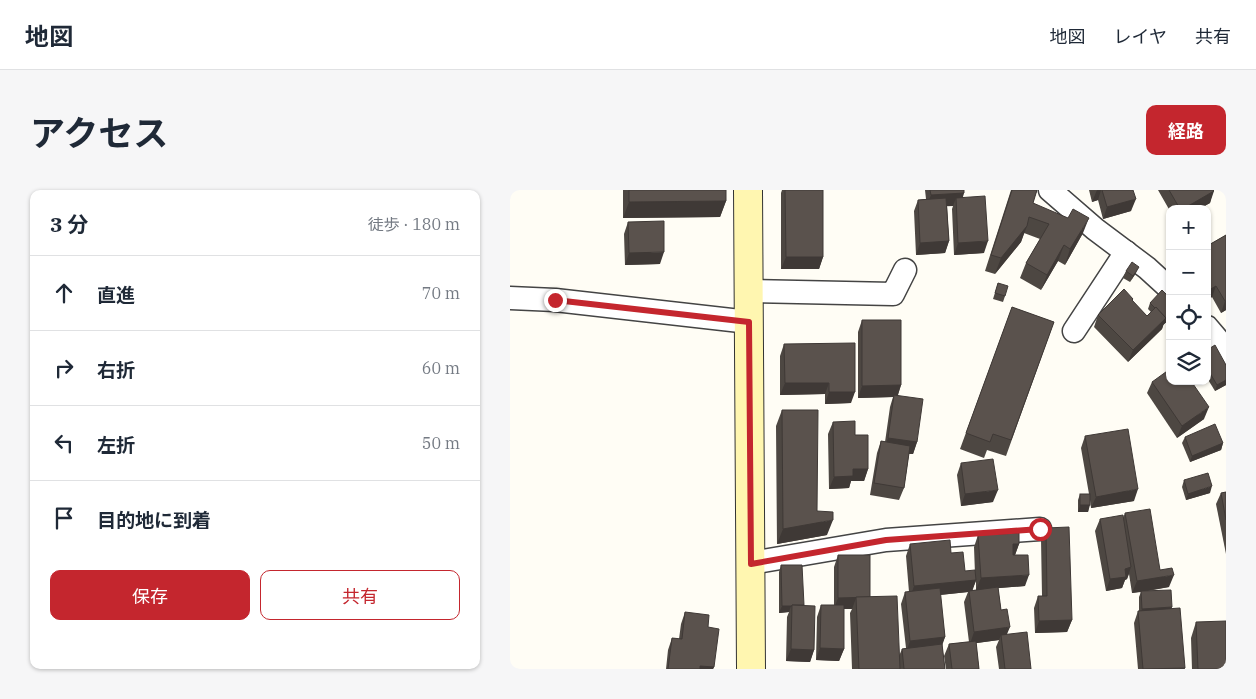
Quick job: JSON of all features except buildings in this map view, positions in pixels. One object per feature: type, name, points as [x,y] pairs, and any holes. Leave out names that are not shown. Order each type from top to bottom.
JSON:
[{"type":"street","points":[[748,190],[751,669]]},
{"type":"street","points":[[1050,190],[1095,229],[1147,268],[1166,285]]},
{"type":"street","points":[[1074,331],[1126,252]]},
{"type":"street","points":[[749,290],[893,294],[905,270]]},
{"type":"street","points":[[510,298],[555,300],[749,322]]},
{"type":"street","points":[[1211,332],[1226,353]]},
{"type":"street","points":[[751,564],[886,540],[1040,529]]},
{"type":"route","points":[[555,300],[749,322],[751,564],[886,540],[1040,529]]}]
